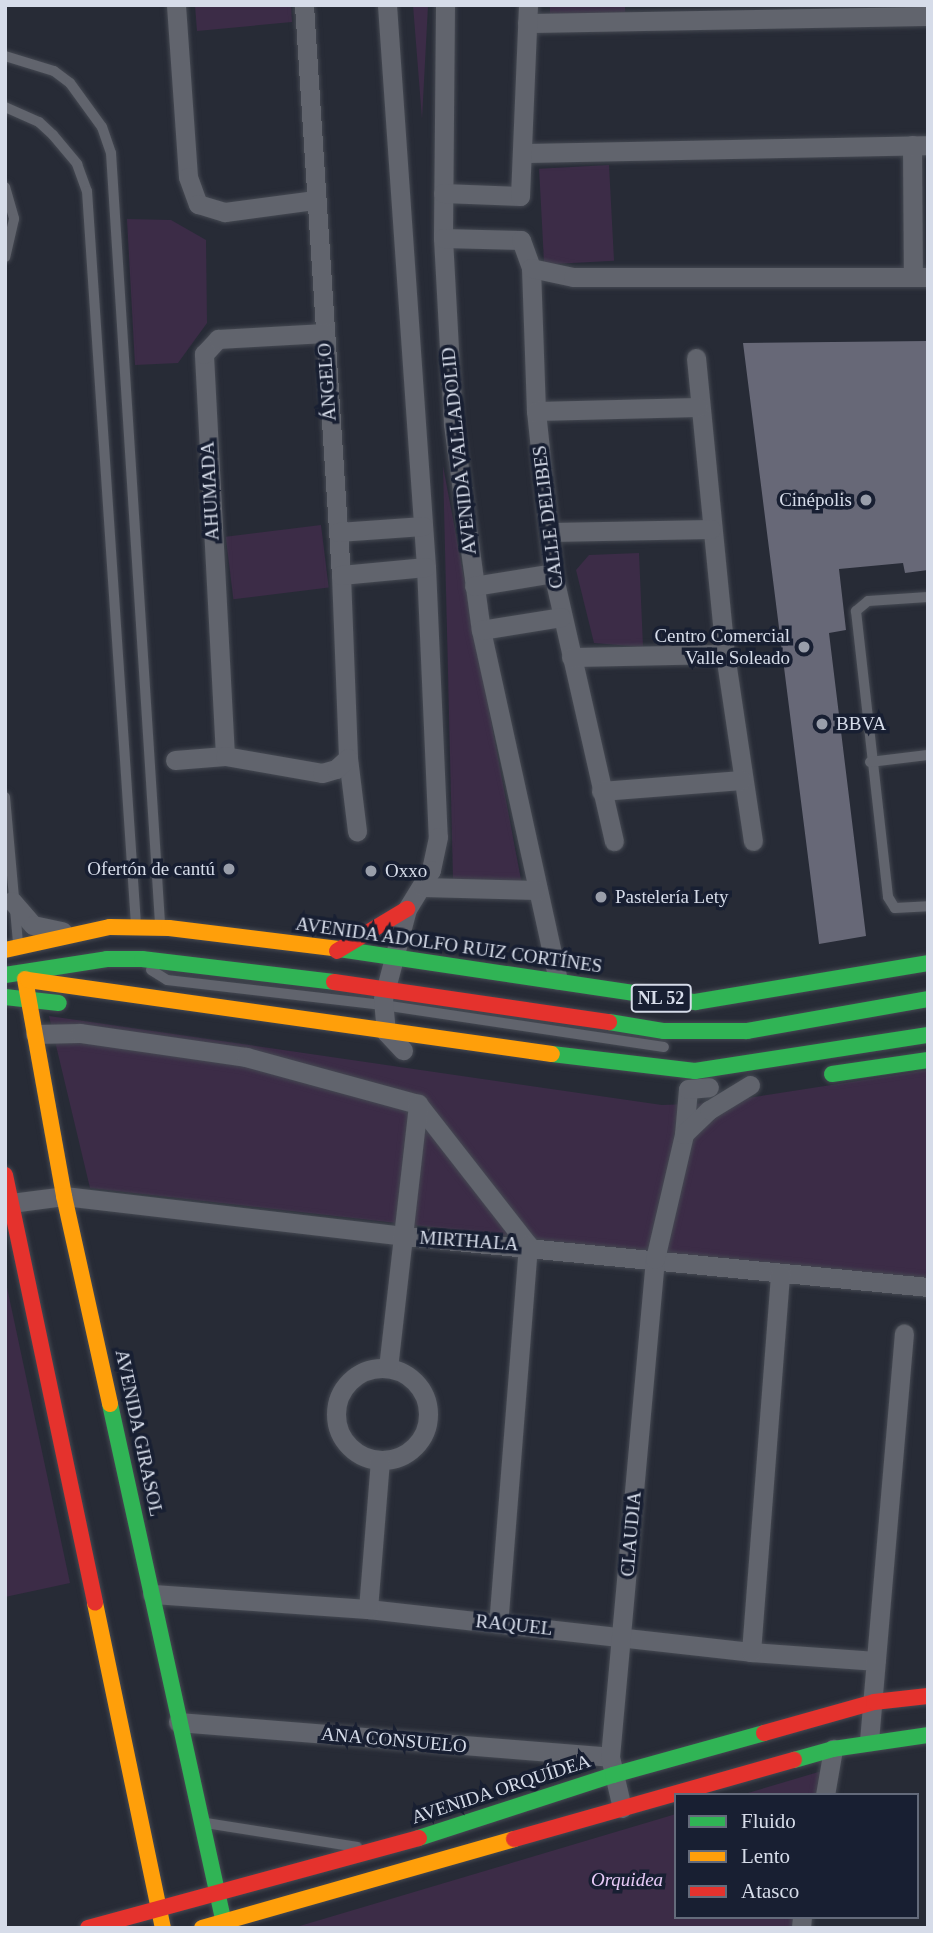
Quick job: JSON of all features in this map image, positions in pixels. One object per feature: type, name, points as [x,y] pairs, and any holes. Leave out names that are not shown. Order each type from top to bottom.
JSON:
[{"type":"main road","points":[[337,951],[407,909]]},
{"type":"main road","name":"AVENIDA ADOLFO RUIZ CORTÍNES","points":[[12,948],[91,931],[138,943],[160,928],[393,956],[711,1001],[928,963]]},
{"type":"main road","points":[[5,997],[73,963],[138,943],[389,1023],[611,1074],[701,1079],[751,1076],[928,1049]]},
{"type":"main road","name":"AVENIDA GIRASOL","points":[[12,948],[27,985],[64,1196],[224,1925]]},
{"type":"main road","points":[[5,974],[72,1005]]},
{"type":"main road","points":[[5,988],[27,985],[389,1023],[640,1067],[695,1071],[928,1035]]},
{"type":"main road","points":[[182,1020],[389,1023],[708,1033],[747,1031],[928,999]]},
{"type":"main road","points":[[389,1023],[472,1061]]},
{"type":"main road","points":[[814,1076],[928,1060]]},
{"type":"main road","points":[[709,1087],[756,1084]]},
{"type":"main road","points":[[667,1087],[688,1089]]},
{"type":"main road","points":[[5,1175],[163,1928]]},
{"type":"main road","name":"AVENIDA ORQUÍDEA","points":[[88,1928],[378,1851],[612,1766],[874,1702],[928,1696]]},
{"type":"main road","points":[[676,1793],[833,1749],[869,1741],[928,1735]]},
{"type":"main road","points":[[202,1928],[224,1925],[674,1793]]},
{"type":"street","points":[[176,5],[188,177],[198,204],[225,212],[315,201]]},
{"type":"street","name":"ÁNGELO","points":[[304,5],[341,575],[348,758],[357,831]]},
{"type":"street","name":"AVENIDA VALLADOLID","points":[[387,5],[424,526],[438,837],[423,887],[407,909],[393,956],[389,1023]]},
{"type":"street","name":"AVENIDA VALLADOLID","points":[[445,5],[443,238],[452,411],[481,630],[558,980]]},
{"type":"street","points":[[443,193],[520,196],[527,14],[897,11],[928,16]]},
{"type":"street","points":[[523,153],[920,145],[921,277],[573,277],[531,268]]},
{"type":"street","name":"CALLE DELIBES","points":[[443,238],[521,240],[531,268],[536,411],[553,573],[614,841]]},
{"type":"street","name":"AHUMADA","points":[[225,756],[204,354],[218,339],[324,333]]},
{"type":"street","points":[[696,358],[698,407],[725,654],[753,841]]},
{"type":"street","points":[[536,411],[698,407]]},
{"type":"street","points":[[338,532],[424,526]]},
{"type":"street","points":[[550,532],[711,529]]},
{"type":"street","points":[[341,575],[426,567]]},
{"type":"street","points":[[474,586],[553,573]]},
{"type":"street","points":[[481,630],[561,617]]},
{"type":"street","points":[[571,657],[725,654]]},
{"type":"street","points":[[175,760],[225,756],[322,773],[348,758]]},
{"type":"street","points":[[601,791],[743,780]]},
{"type":"street","points":[[423,887],[537,890]]},
{"type":"street","points":[[12,901],[33,925],[91,931]]},
{"type":"street","points":[[35,1034],[80,1033],[246,1057],[418,1104],[528,1245],[498,1623]]},
{"type":"street","points":[[684,1134],[709,1110],[756,1084]]},
{"type":"street","points":[[688,1089],[709,1087]]},
{"type":"street","name":"CLAUDIA","points":[[622,1808],[612,1766],[655,1259],[684,1134],[688,1089]]},
{"type":"street","points":[[388,1368],[418,1104]]},
{"type":"street","name":"MIRTHALA","points":[[11,1203],[64,1196],[404,1236],[528,1245],[780,1274],[928,1287]]},
{"type":"street","points":[[751,1652],[780,1274]]},
{"type":"street","points":[[869,1741],[904,1334]]},
{"type":"street","points":[[388,1368],[400,1371],[420,1387],[429,1411],[415,1447],[380,1460],[350,1448],[336,1419],[337,1402],[356,1376],[388,1368]]},
{"type":"street","points":[[368,1609],[380,1460]]},
{"type":"street","name":"RAQUEL","points":[[152,1594],[368,1609],[751,1652],[876,1661]]},
{"type":"street","name":"ANA CONSUELO","points":[[178,1722],[612,1766]]},
{"type":"street","points":[[825,1793],[833,1749]]},
{"type":"lane","points":[[5,56],[54,71],[70,83],[102,127],[111,153],[160,928]]},
{"type":"lane","points":[[5,107],[39,122],[67,149],[84,178],[91,215],[138,943]]},
{"type":"lane","points":[[5,187],[14,219],[5,257]]},
{"type":"lane","points":[[928,597],[868,601],[856,611],[870,762],[888,897],[895,908],[928,906]]},
{"type":"lane","points":[[870,762],[928,755]]},
{"type":"lane","points":[[5,797],[12,901],[12,948]]},
{"type":"lane","points":[[719,1044],[928,1012]]},
{"type":"lane","points":[[389,1023],[645,1057],[698,1058],[753,1055],[928,1024]]},
{"type":"lane","points":[[389,1023],[678,1046]]},
{"type":"lane","points":[[200,1822],[378,1851]]},
{"type":"green space","points":[[195,5],[291,5],[292,22],[197,31]]},
{"type":"green space","points":[[413,5],[428,5],[422,119]]},
{"type":"green space","points":[[550,5],[625,5],[625,16],[550,16]]},
{"type":"green space","points":[[609,165],[614,261],[544,265],[539,169]]},
{"type":"green space","points":[[127,219],[171,220],[206,240],[207,323],[178,363],[135,365]]},
{"type":"green space","points":[[443,466],[522,885],[453,879]]},
{"type":"green space","points":[[321,525],[329,588],[233,599],[226,537]]},
{"type":"green space","points":[[639,553],[643,647],[594,643],[576,570],[589,555]]},
{"type":"green space","points":[[49,1016],[662,1105],[716,1103],[928,1070],[928,1284],[90,1188]]},
{"type":"green space","points":[[5,1278],[70,1583],[5,1597]]},
{"type":"green space","points":[[832,1768],[826,1793],[748,1793]]},
{"type":"green space","name":"Orquidea","points":[[674,1815],[674,1919],[797,1919],[795,1928],[293,1928]]},
{"type":"building","name":"Centro Comercial Valle Soleado","points":[[928,341],[928,570],[905,573],[903,563],[839,569],[846,630],[829,633],[866,936],[819,944],[743,343]]},
{"type":"traffic: fast","points":[[339,949],[695,1002],[928,963]]},
{"type":"traffic: fast","points":[[5,975],[107,959],[142,959],[334,982]]},
{"type":"traffic: fast","points":[[5,997],[59,1003]]},
{"type":"traffic: fast","points":[[609,1022],[664,1031],[747,1031],[928,999]]},
{"type":"traffic: fast","points":[[552,1054],[695,1071],[928,1035]]},
{"type":"traffic: fast","points":[[832,1074],[928,1060]]},
{"type":"traffic: fast","points":[[110,1404],[225,1928]]},
{"type":"traffic: fast","points":[[419,1838],[613,1775],[764,1733]]},
{"type":"traffic: fast","points":[[794,1760],[833,1749],[928,1735]]},
{"type":"traffic: slow","points":[[5,950],[110,927],[169,928],[339,949]]},
{"type":"traffic: slow","points":[[25,979],[64,1196],[110,1404]]},
{"type":"traffic: slow","points":[[28,980],[552,1054]]},
{"type":"traffic: slow","points":[[95,1603],[163,1928]]},
{"type":"traffic: slow","points":[[202,1928],[514,1839]]},
{"type":"traffic: jam","points":[[337,951],[407,909]]},
{"type":"traffic: jam","points":[[334,982],[609,1022]]},
{"type":"traffic: jam","points":[[5,1175],[95,1603]]},
{"type":"traffic: jam","points":[[764,1733],[874,1702],[928,1696]]},
{"type":"traffic: jam","points":[[677,1793],[794,1760]]},
{"type":"traffic: jam","points":[[514,1839],[674,1794]]},
{"type":"traffic: jam","points":[[88,1928],[419,1838]]},
{"type":"place","name":"Cinépolis","points":[[866,500]]},
{"type":"place","name":"Centro Comercial Valle Soleado","points":[[804,647]]},
{"type":"place","name":"BBVA","points":[[822,724]]},
{"type":"place","name":"Ofertón de cantú","points":[[229,869]]},
{"type":"place","name":"Oxxo","points":[[371,871]]},
{"type":"place","name":"Pastelería Lety","points":[[601,897]]}]
